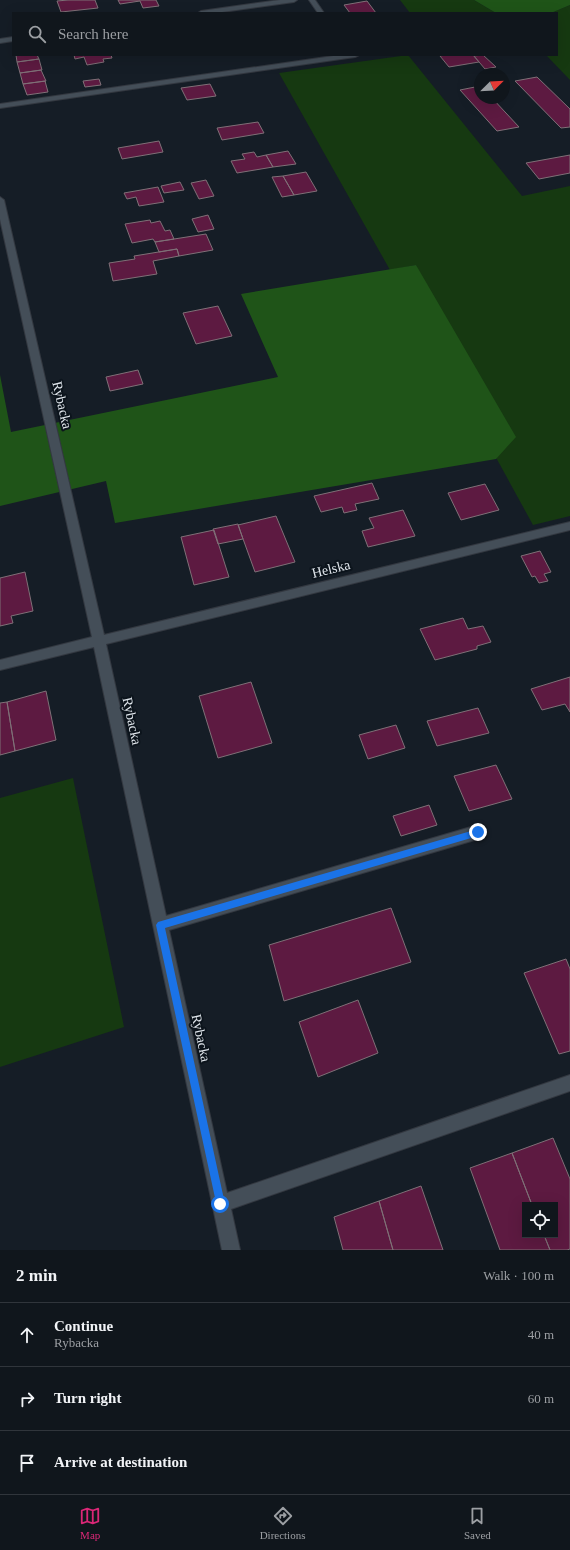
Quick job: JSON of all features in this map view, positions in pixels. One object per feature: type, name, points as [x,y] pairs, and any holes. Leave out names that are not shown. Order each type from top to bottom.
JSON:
[{"type":"street","points":[[208,12],[294,0]]},
{"type":"street","points":[[312,0],[320,12]]},
{"type":"street","points":[[0,41],[12,39]]},
{"type":"street","points":[[0,106],[348,56]]},
{"type":"street","name":"Rybacka","points":[[0,200],[99,642],[231,1250]]},
{"type":"street","name":"Helska","points":[[0,665],[570,526]]},
{"type":"street","points":[[160,925],[478,832]]},
{"type":"street","points":[[220,1204],[570,1083]]},
{"type":"green space","points":[[400,0],[474,0],[494,12],[409,12]]},
{"type":"green space","points":[[474,0],[570,0],[570,5],[553,12],[494,12]]},
{"type":"green space","points":[[570,5],[570,80],[547,56],[558,56],[558,12],[553,12]]},
{"type":"green space","points":[[409,56],[522,196],[570,186],[570,516],[533,525],[488,443],[416,265],[390,270],[279,73]]},
{"type":"green space","points":[[416,265],[516,437],[496,459],[115,523],[106,481],[0,506],[0,375],[11,432],[278,377],[241,294]]},
{"type":"green space","points":[[73,778],[124,1027],[0,1067],[0,798]]},
{"type":"building","points":[[95,0],[98,8],[61,12],[57,1]]},
{"type":"building","points":[[118,0],[156,0],[159,6],[143,8],[140,1],[120,4]]},
{"type":"building","points":[[367,1],[375,12],[349,12],[344,5]]},
{"type":"building","points":[[16,56],[38,56],[39,59],[17,62]]},
{"type":"building","points":[[74,56],[111,56],[112,58],[103,59],[104,62],[87,65],[84,57],[75,59]]},
{"type":"building","points":[[440,56],[474,56],[479,62],[449,67]]},
{"type":"building","points":[[474,56],[484,56],[496,67],[484,68]]},
{"type":"building","points":[[39,59],[42,70],[20,73],[17,62]]},
{"type":"building","points":[[41,70],[46,81],[23,84],[20,73]]},
{"type":"building","points":[[537,77],[570,109],[570,127],[561,128],[515,81]]},
{"type":"building","points":[[99,79],[101,85],[85,87],[83,81]]},
{"type":"building","points":[[45,81],[48,92],[27,95],[23,84]]},
{"type":"building","points":[[210,84],[216,96],[187,100],[181,88]]},
{"type":"building","points":[[474,87],[474,104],[498,104],[519,127],[497,131],[460,90]]},
{"type":"building","points":[[258,122],[264,133],[222,140],[217,128]]},
{"type":"building","points":[[159,141],[163,152],[122,159],[118,148]]},
{"type":"building","points":[[288,151],[296,164],[273,167],[266,155]]},
{"type":"building","points":[[254,152],[257,157],[266,155],[273,167],[237,173],[231,161],[245,159],[242,154]]},
{"type":"building","points":[[570,155],[570,173],[539,179],[526,163]]},
{"type":"building","points":[[306,172],[317,191],[294,195],[283,176]]},
{"type":"building","points":[[283,176],[294,195],[282,197],[272,177]]},
{"type":"building","points":[[206,180],[214,196],[199,199],[191,183]]},
{"type":"building","points":[[180,182],[184,190],[164,193],[161,186]]},
{"type":"building","points":[[158,187],[164,202],[139,206],[136,197],[127,199],[124,193]]},
{"type":"building","points":[[208,215],[214,229],[198,232],[192,219]]},
{"type":"building","points":[[150,220],[151,223],[160,221],[165,231],[170,230],[174,239],[155,242],[153,239],[132,243],[125,224]]},
{"type":"building","points":[[206,234],[213,250],[179,256],[177,249],[159,252],[155,242]]},
{"type":"building","points":[[177,249],[179,256],[153,261],[157,274],[113,281],[109,263],[135,259],[134,256]]},
{"type":"building","points":[[218,306],[232,336],[196,344],[183,313]]},
{"type":"building","points":[[138,370],[143,384],[110,391],[106,377]]},
{"type":"building","points":[[372,483],[379,499],[355,504],[357,510],[344,513],[342,507],[321,512],[314,496]]},
{"type":"building","points":[[485,484],[499,510],[461,520],[448,493]]},
{"type":"building","points":[[403,510],[415,536],[368,547],[362,531],[374,528],[369,518]]},
{"type":"building","points":[[276,516],[295,562],[255,572],[238,525]]},
{"type":"building","points":[[238,524],[243,539],[218,544],[213,529]]},
{"type":"building","points":[[214,530],[229,577],[194,585],[181,537]]},
{"type":"building","points":[[540,551],[551,572],[544,574],[548,581],[539,583],[535,576],[532,577],[521,556]]},
{"type":"building","points":[[25,572],[33,611],[11,616],[13,623],[0,626],[0,578]]},
{"type":"building","points":[[463,618],[468,629],[483,626],[491,642],[477,646],[477,649],[435,660],[420,629]]},
{"type":"building","points":[[570,677],[570,712],[565,704],[542,710],[531,689]]},
{"type":"building","points":[[251,682],[272,743],[218,758],[199,696]]},
{"type":"building","points":[[46,691],[56,740],[15,751],[7,702]]},
{"type":"building","points":[[7,702],[15,751],[0,755],[0,703]]},
{"type":"building","points":[[478,708],[489,733],[437,746],[427,721]]},
{"type":"building","points":[[396,725],[405,748],[368,759],[359,735]]},
{"type":"building","points":[[496,765],[512,799],[469,811],[454,776]]},
{"type":"building","points":[[429,805],[437,825],[401,836],[393,816]]},
{"type":"building","points":[[391,908],[411,962],[284,1001],[269,945]]},
{"type":"building","points":[[566,959],[570,969],[570,1051],[559,1054],[524,973]]},
{"type":"building","points":[[358,1000],[378,1053],[318,1077],[299,1022]]},
{"type":"building","points":[[553,1138],[570,1179],[570,1249],[550,1250],[545,1238],[558,1238],[558,1202],[531,1202],[512,1153]]},
{"type":"building","points":[[512,1153],[531,1202],[522,1202],[522,1238],[545,1238],[550,1250],[500,1250],[470,1168]]},
{"type":"building","points":[[421,1186],[443,1250],[393,1250],[379,1201]]},
{"type":"building","points":[[379,1201],[393,1250],[343,1250],[334,1217]]},
{"type":"route","points":[[220,1204],[160,925],[478,832]]}]
